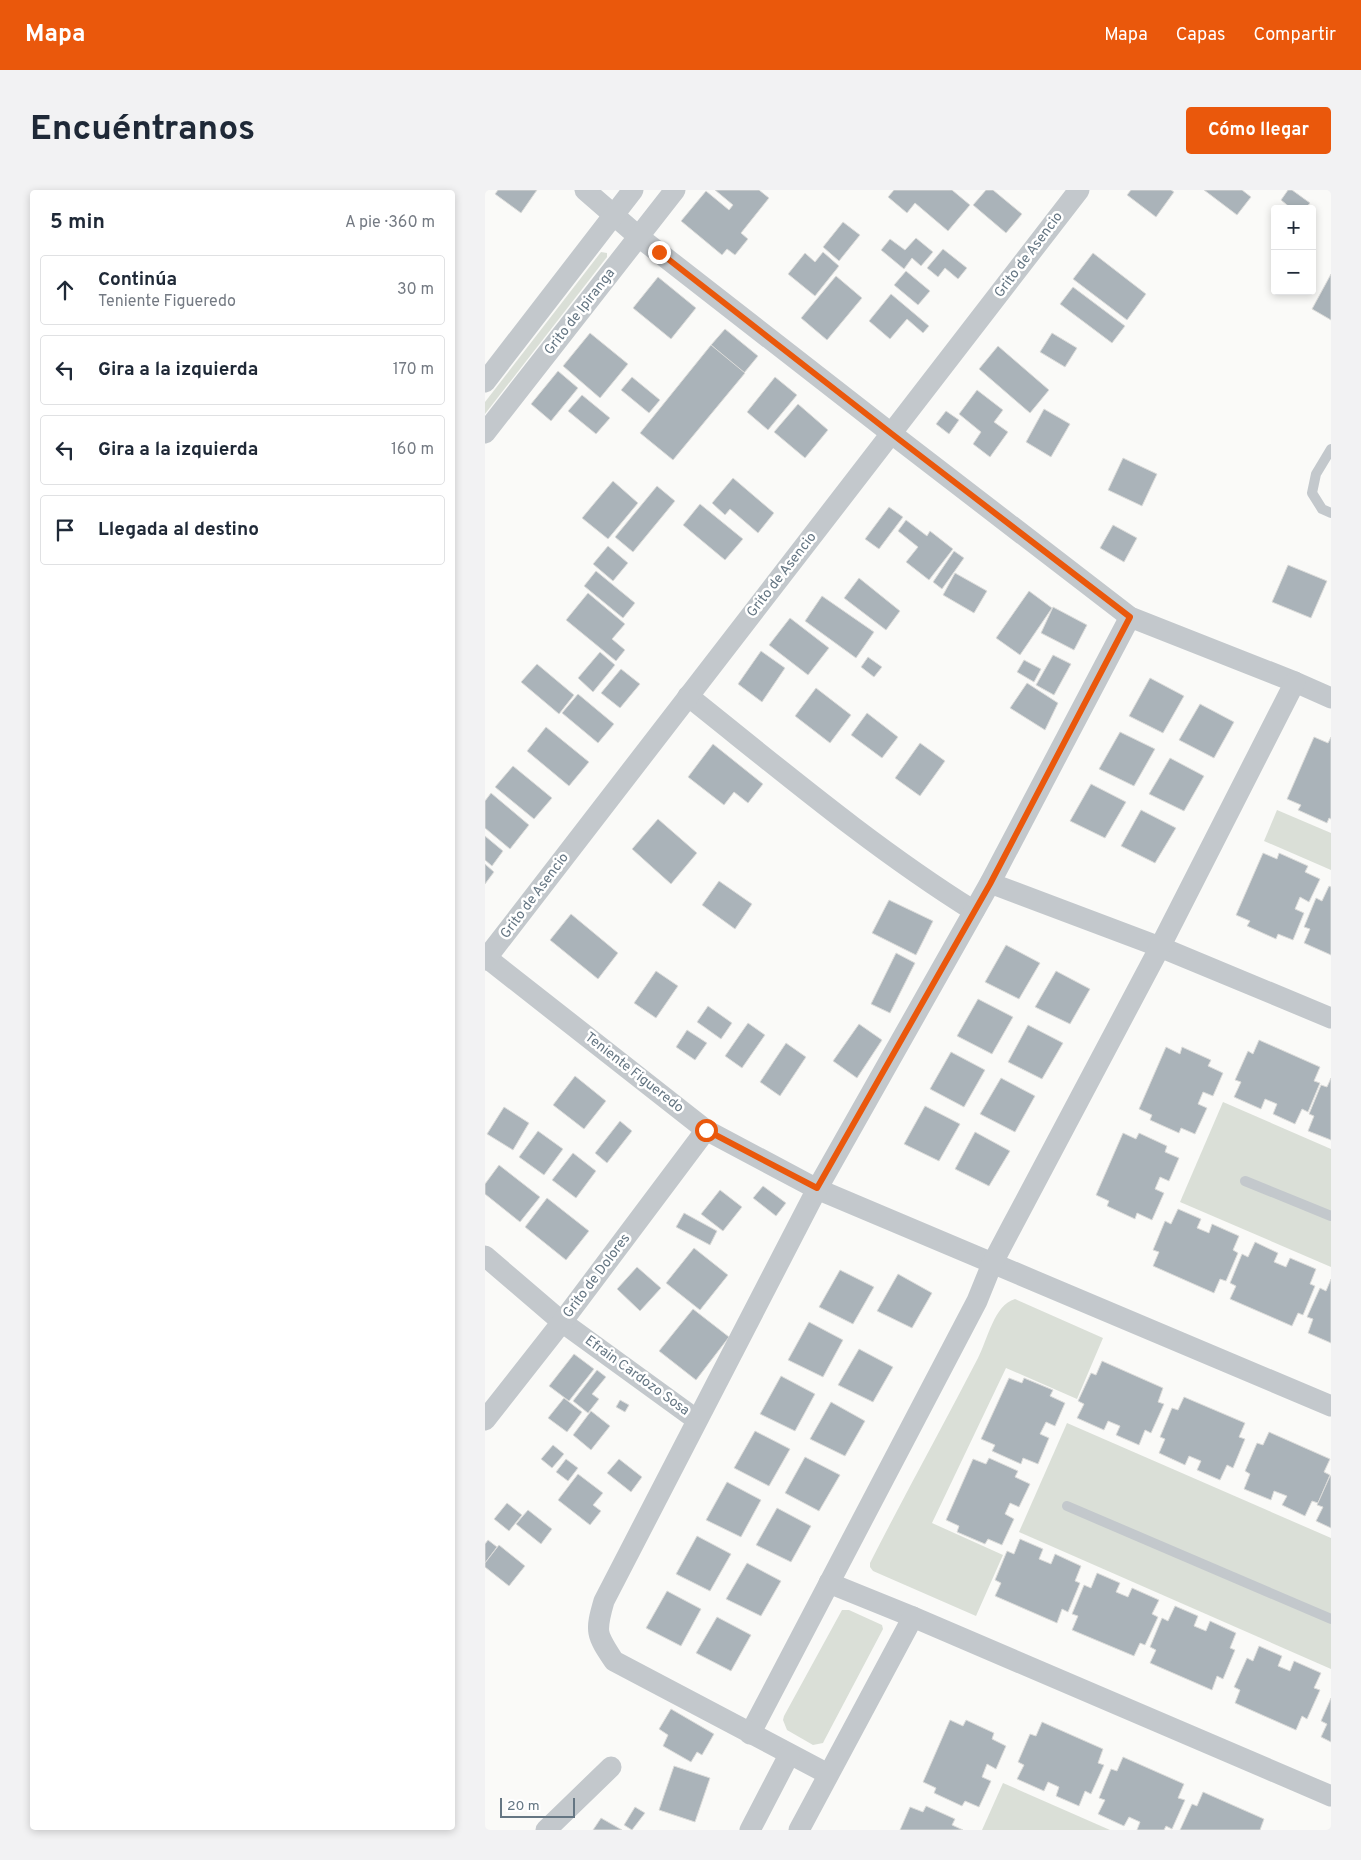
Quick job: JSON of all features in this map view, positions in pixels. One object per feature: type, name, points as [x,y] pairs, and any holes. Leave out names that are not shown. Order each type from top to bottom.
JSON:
[{"type":"street","points":[[585,190],[639,236],[1130,617],[1331,698]]},
{"type":"street","points":[[485,382],[633,190]]},
{"type":"street","name":"Grito de Ipiranga","points":[[485,433],[675,190]]},
{"type":"street","name":"Grito de Asencio","points":[[486,959],[1079,190]]},
{"type":"street","points":[[829,1774],[789,1755],[614,1661],[600,1640],[598,1622],[604,1600],[817,1188],[990,884],[1130,617]]},
{"type":"street","points":[[750,1734],[977,1301],[992,1264],[1160,947],[1295,682]]},
{"type":"street","points":[[688,696],[882,849],[974,911]]},
{"type":"street","points":[[990,884],[1160,947],[1331,1018]]},
{"type":"street","name":"Teniente Figueredo","points":[[486,959],[706,1130],[817,1188],[992,1264],[1331,1406]]},
{"type":"street","name":"Grito de Dolores","points":[[485,1420],[562,1322],[706,1130]]},
{"type":"street","name":"Efrain Cardozo Sosa","points":[[485,1256],[562,1322],[697,1420]]},
{"type":"street","points":[[829,1583],[913,1617],[1331,1796]]},
{"type":"street","points":[[799,1830],[913,1617]]},
{"type":"street","points":[[750,1830],[789,1755]]},
{"type":"street","points":[[546,1830],[611,1767]]},
{"type":"lane","points":[[1331,448],[1317,474],[1312,493],[1323,509],[1331,513]]},
{"type":"lane","points":[[1245,1181],[1331,1216]]},
{"type":"lane","points":[[1067,1506],[1331,1619]]},
{"type":"shaded area","points":[[601,252],[607,253],[607,257],[485,414],[485,402]]},
{"type":"shaded area","points":[[1277,810],[1331,833],[1331,870],[1264,841]]},
{"type":"shaded area","points":[[1223,1102],[1331,1149],[1331,1267],[1180,1202]]},
{"type":"shaded area","points":[[1015,1299],[1103,1338],[1077,1399],[1006,1368],[932,1523],[1003,1555],[976,1616],[873,1571],[870,1563],[978,1358],[992,1324],[1002,1308],[1008,1302]]},
{"type":"shaded area","points":[[1067,1423],[1331,1538],[1331,1669],[1019,1532]]},
{"type":"shaded area","points":[[842,1610],[849,1610],[882,1625],[883,1629],[823,1743],[813,1745],[787,1730],[783,1720]]},
{"type":"shaded area","points":[[1003,1783],[1110,1830],[982,1830]]},
{"type":"building","points":[[498,190],[537,190],[521,213],[495,194]]},
{"type":"building","points":[[715,190],[759,190],[769,198],[741,233],[748,239],[735,255],[727,249],[722,255],[681,221],[706,191],[729,210],[733,205]]},
{"type":"building","points":[[894,190],[952,190],[970,205],[948,231],[915,203],[907,213],[888,197]]},
{"type":"building","points":[[986,190],[993,190],[1022,214],[1006,233],[973,205]]},
{"type":"building","points":[[1131,190],[1171,190],[1174,192],[1156,217],[1127,195]]},
{"type":"building","points":[[1204,190],[1242,190],[1251,197],[1237,215]]},
{"type":"building","points":[[1288,190],[1292,190],[1310,203],[1308,205],[1287,205],[1281,200]]},
{"type":"building","points":[[843,222],[860,235],[839,261],[823,247]]},
{"type":"building","points":[[916,238],[933,252],[921,266],[912,258],[904,269],[881,250],[890,239],[905,250]]},
{"type":"building","points":[[943,249],[967,268],[958,279],[945,268],[938,277],[927,268]]},
{"type":"building","points":[[823,252],[839,266],[815,296],[788,274],[805,253],[815,262]]},
{"type":"building","points":[[1093,253],[1146,294],[1127,320],[1073,279]]},
{"type":"building","points":[[906,271],[930,291],[918,305],[894,285]]},
{"type":"building","points":[[1331,274],[1331,320],[1312,309]]},
{"type":"building","points":[[836,276],[862,298],[827,340],[801,318]]},
{"type":"building","points":[[658,277],[696,308],[671,339],[633,308]]},
{"type":"building","points":[[1073,287],[1125,326],[1112,343],[1060,304]]},
{"type":"building","points":[[891,294],[929,326],[923,333],[907,319],[890,339],[869,321]]},
{"type":"building","points":[[725,329],[758,356],[744,373],[711,345]]},
{"type":"building","points":[[590,333],[628,364],[600,398],[563,366]]},
{"type":"building","points":[[1052,333],[1077,348],[1065,367],[1040,352]]},
{"type":"building","points":[[711,345],[745,373],[673,460],[640,433]]},
{"type":"building","points":[[998,346],[1049,390],[1030,413],[979,369]]},
{"type":"building","points":[[558,371],[578,388],[551,421],[531,404]]},
{"type":"building","points":[[632,377],[660,400],[649,413],[621,390]]},
{"type":"building","points":[[775,377],[797,395],[768,430],[747,412]]},
{"type":"building","points":[[977,390],[1003,410],[994,422],[1008,432],[990,457],[973,444],[981,432],[959,414]]},
{"type":"building","points":[[582,395],[610,418],[596,434],[568,411]]},
{"type":"building","points":[[798,404],[828,430],[805,458],[774,432]]},
{"type":"building","points":[[1044,409],[1070,424],[1051,457],[1026,442]]},
{"type":"building","points":[[946,411],[959,420],[949,434],[936,424]]},
{"type":"building","points":[[1123,458],[1157,474],[1142,506],[1108,490]]},
{"type":"building","points":[[733,478],[774,513],[758,533],[730,509],[725,515],[712,503]]},
{"type":"building","points":[[613,481],[638,503],[608,539],[582,518]]},
{"type":"building","points":[[657,486],[675,501],[633,552],[615,537]]},
{"type":"building","points":[[700,504],[743,539],[725,560],[683,525]]},
{"type":"building","points":[[889,507],[903,517],[879,549],[865,539]]},
{"type":"building","points":[[906,520],[927,536],[930,531],[953,549],[929,580],[906,562],[918,547],[898,531]]},
{"type":"building","points":[[1113,525],[1137,538],[1124,562],[1100,548]]},
{"type":"building","points":[[608,546],[628,563],[613,581],[593,564]]},
{"type":"building","points":[[954,551],[964,558],[942,589],[933,582]]},
{"type":"building","points":[[1288,565],[1327,581],[1311,618],[1272,602]]},
{"type":"building","points":[[596,571],[635,603],[623,618],[584,586]]},
{"type":"building","points":[[955,573],[987,591],[974,613],[943,595]]},
{"type":"building","points":[[859,578],[900,611],[886,630],[844,598]]},
{"type":"building","points":[[1029,591],[1052,608],[1020,655],[996,638]]},
{"type":"building","points":[[588,593],[625,624],[612,639],[625,650],[616,661],[566,620]]},
{"type":"building","points":[[822,596],[874,632],[856,658],[805,621]]},
{"type":"building","points":[[1053,607],[1087,625],[1074,650],[1041,633]]},
{"type":"building","points":[[790,618],[829,648],[808,675],[769,645]]},
{"type":"building","points":[[761,651],[785,668],[762,702],[738,684]]},
{"type":"building","points":[[600,652],[615,665],[593,692],[578,678]]},
{"type":"building","points":[[1053,655],[1071,664],[1054,695],[1036,685]]},
{"type":"building","points":[[868,657],[882,667],[874,677],[861,667]]},
{"type":"building","points":[[1024,660],[1041,669],[1034,682],[1017,672]]},
{"type":"building","points":[[537,664],[574,695],[559,714],[521,682]]},
{"type":"building","points":[[621,669],[640,684],[620,708],[601,693]]},
{"type":"building","points":[[1150,678],[1184,696],[1163,733],[1129,716]]},
{"type":"building","points":[[1027,683],[1058,703],[1045,730],[1010,708]]},
{"type":"building","points":[[816,688],[851,715],[830,743],[795,716]]},
{"type":"building","points":[[578,694],[614,724],[598,743],[562,713]]},
{"type":"building","points":[[1200,704],[1234,722],[1214,758],[1179,740]]},
{"type":"building","points":[[867,713],[898,737],[882,758],[851,735]]},
{"type":"building","points":[[546,727],[589,762],[569,786],[527,751]]},
{"type":"building","points":[[1120,732],[1155,749],[1134,786],[1099,769]]},
{"type":"building","points":[[1314,737],[1328,743],[1331,737],[1331,819],[1329,818],[1327,823],[1298,810],[1301,805],[1287,799]]},
{"type":"building","points":[[920,743],[945,761],[920,796],[895,778]]},
{"type":"building","points":[[713,744],[763,784],[748,803],[734,792],[724,805],[688,777]]},
{"type":"building","points":[[1170,758],[1204,776],[1184,811],[1149,794]]},
{"type":"building","points":[[513,766],[552,798],[534,819],[495,787]]},
{"type":"building","points":[[1091,784],[1126,802],[1105,838],[1070,821]]},
{"type":"building","points":[[491,793],[529,825],[510,849],[485,828],[485,801]]},
{"type":"building","points":[[1141,810],[1176,828],[1155,863],[1121,846]]},
{"type":"building","points":[[658,819],[697,853],[671,884],[632,849]]},
{"type":"building","points":[[485,836],[503,851],[492,866],[485,860]]},
{"type":"building","points":[[1263,853],[1277,859],[1279,853],[1308,866],[1305,872],[1320,879],[1309,902],[1300,897],[1295,909],[1304,913],[1293,940],[1278,934],[1276,939],[1247,926],[1250,921],[1236,915]]},
{"type":"building","points":[[485,864],[494,872],[485,884]]},
{"type":"building","points":[[719,881],[752,904],[735,929],[702,905]]},
{"type":"building","points":[[1329,886],[1331,887],[1331,955],[1304,943],[1310,929],[1304,927],[1316,898],[1322,901]]},
{"type":"building","points":[[889,900],[933,921],[916,955],[872,933]]},
{"type":"building","points":[[571,914],[618,953],[598,979],[550,940]]},
{"type":"building","points":[[1006,945],[1040,963],[1019,999],[985,982]]},
{"type":"building","points":[[896,953],[915,963],[890,1013],[871,1004]]},
{"type":"building","points":[[656,971],[678,986],[656,1018],[634,1003]]},
{"type":"building","points":[[1056,971],[1090,989],[1070,1024],[1035,1007]]},
{"type":"building","points":[[978,999],[1013,1017],[992,1054],[957,1036]]},
{"type":"building","points":[[708,1006],[732,1023],[721,1039],[697,1022]]},
{"type":"building","points":[[748,1023],[765,1035],[742,1068],[725,1056]]},
{"type":"building","points":[[859,1024],[882,1040],[857,1078],[833,1061]]},
{"type":"building","points":[[1028,1025],[1063,1043],[1042,1079],[1008,1062]]},
{"type":"building","points":[[687,1030],[707,1043],[695,1060],[676,1047]]},
{"type":"building","points":[[1259,1040],[1320,1067],[1314,1081],[1320,1083],[1308,1112],[1302,1109],[1295,1124],[1273,1114],[1277,1104],[1265,1099],[1261,1109],[1234,1097],[1241,1082],[1235,1080],[1248,1051],[1253,1054]]},
{"type":"building","points":[[786,1043],[806,1057],[780,1096],[760,1082]]},
{"type":"building","points":[[1166,1047],[1180,1054],[1182,1047],[1211,1060],[1208,1066],[1223,1073],[1213,1096],[1203,1092],[1198,1104],[1207,1108],[1195,1134],[1181,1128],[1179,1133],[1150,1120],[1152,1115],[1139,1109]]},
{"type":"building","points":[[951,1052],[985,1070],[964,1107],[930,1089]]},
{"type":"building","points":[[575,1076],[606,1101],[584,1129],[553,1105]]},
{"type":"building","points":[[1001,1078],[1035,1096],[1015,1132],[980,1114]]},
{"type":"building","points":[[1331,1078],[1331,1140],[1308,1131],[1314,1116],[1309,1114],[1321,1085],[1327,1087]]},
{"type":"building","points":[[925,1106],[960,1124],[939,1161],[904,1144]]},
{"type":"building","points":[[504,1107],[529,1123],[513,1150],[487,1134]]},
{"type":"building","points":[[620,1121],[632,1131],[607,1163],[595,1153]]},
{"type":"building","points":[[538,1131],[563,1149],[544,1175],[519,1157]]},
{"type":"building","points":[[975,1132],[1010,1151],[989,1186],[955,1169]]},
{"type":"building","points":[[1123,1133],[1136,1139],[1139,1133],[1167,1146],[1165,1152],[1179,1158],[1169,1181],[1160,1177],[1155,1189],[1164,1193],[1152,1220],[1137,1213],[1135,1219],[1107,1206],[1109,1201],[1096,1195]]},
{"type":"building","points":[[573,1153],[596,1171],[576,1198],[552,1180]]},
{"type":"building","points":[[499,1165],[540,1197],[520,1222],[485,1194],[485,1184]]},
{"type":"building","points":[[763,1186],[786,1203],[776,1216],[753,1198]]},
{"type":"building","points":[[720,1190],[742,1207],[723,1231],[701,1214]]},
{"type":"building","points":[[547,1198],[589,1231],[566,1260],[525,1227]]},
{"type":"building","points":[[1178,1209],[1201,1219],[1197,1228],[1209,1233],[1212,1224],[1239,1236],[1233,1250],[1238,1253],[1226,1281],[1220,1279],[1214,1293],[1153,1266],[1159,1252],[1153,1250],[1165,1221],[1171,1224]]},
{"type":"building","points":[[684,1213],[717,1231],[710,1245],[676,1227]]},
{"type":"building","points":[[1255,1242],[1278,1253],[1274,1262],[1286,1267],[1290,1258],[1316,1269],[1310,1284],[1315,1286],[1303,1315],[1298,1313],[1292,1326],[1230,1299],[1236,1286],[1230,1283],[1242,1254],[1248,1257]]},
{"type":"building","points":[[694,1248],[728,1275],[700,1310],[666,1283]]},
{"type":"building","points":[[637,1267],[661,1288],[640,1311],[617,1289]]},
{"type":"building","points":[[840,1270],[874,1287],[853,1324],[819,1307]]},
{"type":"building","points":[[898,1274],[932,1293],[912,1328],[877,1311]]},
{"type":"building","points":[[1331,1279],[1331,1343],[1308,1333],[1313,1319],[1307,1317],[1320,1288],[1326,1291]]},
{"type":"building","points":[[693,1309],[729,1337],[696,1380],[659,1351]]},
{"type":"building","points":[[809,1322],[843,1340],[823,1377],[788,1360]]},
{"type":"building","points":[[859,1349],[893,1367],[873,1402],[838,1385]]},
{"type":"building","points":[[574,1354],[594,1369],[569,1401],[549,1386]]},
{"type":"building","points":[[1102,1361],[1163,1388],[1158,1402],[1164,1404],[1151,1433],[1145,1430],[1139,1445],[1116,1435],[1120,1426],[1108,1421],[1104,1430],[1077,1418],[1084,1404],[1078,1401],[1091,1373],[1096,1375]]},
{"type":"building","points":[[597,1370],[606,1377],[592,1394],[599,1399],[588,1413],[573,1401]]},
{"type":"building","points":[[781,1376],[815,1394],[795,1431],[760,1414]]},
{"type":"building","points":[[1009,1378],[1022,1383],[1024,1378],[1053,1390],[1050,1396],[1065,1403],[1055,1426],[1046,1422],[1040,1434],[1049,1438],[1038,1464],[1023,1458],[1021,1464],[992,1451],[995,1445],[981,1439]]},
{"type":"building","points":[[1184,1397],[1245,1423],[1239,1437],[1245,1439],[1233,1468],[1227,1465],[1220,1480],[1197,1470],[1201,1461],[1189,1456],[1185,1465],[1159,1453],[1165,1439],[1160,1437],[1172,1408],[1178,1410]]},
{"type":"building","points":[[564,1398],[582,1412],[567,1432],[548,1418]]},
{"type":"building","points":[[620,1400],[629,1405],[625,1412],[616,1407]]},
{"type":"building","points":[[831,1402],[865,1421],[845,1456],[810,1439]]},
{"type":"building","points":[[591,1411],[610,1426],[591,1450],[573,1435]]},
{"type":"building","points":[[755,1431],[790,1449],[769,1486],[734,1468]]},
{"type":"building","points":[[1269,1432],[1330,1459],[1324,1472],[1330,1475],[1318,1503],[1312,1501],[1305,1516],[1282,1505],[1287,1496],[1274,1491],[1271,1500],[1244,1489],[1250,1474],[1245,1471],[1257,1443],[1263,1445]]},
{"type":"building","points":[[553,1445],[564,1454],[552,1468],[541,1459]]},
{"type":"building","points":[[805,1457],[840,1475],[819,1511],[785,1493]]},
{"type":"building","points":[[989,1458],[1018,1471],[1015,1477],[1030,1484],[1019,1507],[1010,1503],[1005,1514],[1014,1519],[1002,1545],[988,1539],[985,1544],[957,1532],[959,1526],[946,1520],[973,1459],[986,1464]]},
{"type":"building","points":[[566,1459],[578,1468],[568,1481],[556,1472]]},
{"type":"building","points":[[619,1459],[642,1477],[631,1492],[607,1473]]},
{"type":"building","points":[[578,1474],[603,1493],[593,1505],[601,1511],[590,1525],[558,1500]]},
{"type":"building","points":[[1330,1476],[1331,1528],[1316,1521],[1323,1507],[1317,1505]]},
{"type":"building","points":[[727,1482],[761,1500],[741,1537],[706,1520]]},
{"type":"building","points":[[507,1503],[522,1515],[509,1531],[494,1519]]},
{"type":"building","points":[[777,1508],[811,1526],[791,1562],[756,1545]]},
{"type":"building","points":[[528,1510],[552,1529],[541,1544],[516,1524]]},
{"type":"building","points":[[697,1536],[731,1554],[710,1591],[676,1574]]},
{"type":"building","points":[[1020,1539],[1043,1549],[1039,1559],[1051,1564],[1055,1554],[1081,1566],[1075,1581],[1080,1583],[1068,1612],[1062,1609],[1057,1623],[995,1596],[1001,1583],[995,1580],[1007,1551],[1014,1554]]},
{"type":"building","points":[[488,1540],[497,1547],[485,1563],[485,1544]]},
{"type":"building","points":[[499,1545],[525,1566],[509,1586],[485,1567],[485,1563]]},
{"type":"building","points":[[747,1563],[781,1581],[761,1616],[726,1599]]},
{"type":"building","points":[[1097,1573],[1120,1583],[1116,1592],[1128,1597],[1132,1588],[1159,1600],[1152,1614],[1158,1617],[1145,1645],[1140,1643],[1134,1656],[1072,1630],[1078,1616],[1072,1614],[1084,1585],[1091,1588]]},
{"type":"building","points":[[667,1591],[701,1609],[681,1646],[646,1628]]},
{"type":"building","points":[[1175,1606],[1198,1616],[1194,1626],[1206,1631],[1210,1621],[1236,1633],[1230,1648],[1235,1650],[1223,1679],[1217,1676],[1212,1690],[1150,1663],[1156,1650],[1150,1647],[1162,1618],[1168,1621]]},
{"type":"building","points":[[717,1617],[751,1635],[731,1671],[696,1653]]},
{"type":"building","points":[[1259,1646],[1282,1656],[1278,1666],[1290,1671],[1294,1661],[1321,1673],[1314,1688],[1320,1690],[1307,1719],[1302,1716],[1296,1730],[1235,1703],[1240,1690],[1234,1687],[1247,1658],[1253,1661]]},
{"type":"building","points":[[1331,1698],[1331,1742],[1321,1737],[1327,1724],[1321,1721]]},
{"type":"building","points":[[671,1709],[714,1734],[702,1755],[697,1752],[691,1762],[663,1746],[668,1735],[659,1729]]},
{"type":"building","points":[[950,1720],[963,1726],[966,1720],[994,1733],[992,1739],[1006,1746],[996,1769],[987,1764],[982,1777],[991,1781],[979,1807],[965,1801],[962,1806],[934,1793],[936,1788],[923,1782]]},
{"type":"building","points":[[1042,1722],[1103,1749],[1098,1763],[1104,1765],[1091,1794],[1085,1791],[1079,1806],[1056,1796],[1059,1787],[1048,1782],[1044,1791],[1017,1779],[1024,1765],[1018,1762],[1030,1734],[1036,1736]]},
{"type":"building","points":[[1123,1757],[1184,1784],[1178,1798],[1185,1800],[1172,1829],[1166,1826],[1164,1830],[1137,1830],[1140,1822],[1129,1817],[1124,1826],[1098,1814],[1105,1800],[1099,1798],[1111,1769],[1117,1771]]},
{"type":"building","points":[[674,1766],[710,1778],[695,1822],[659,1810]]},
{"type":"building","points":[[1203,1792],[1264,1819],[1260,1830],[1180,1830],[1192,1804],[1197,1806]]},
{"type":"building","points":[[926,1806],[955,1819],[952,1825],[963,1830],[900,1830],[910,1807],[923,1812]]},
{"type":"building","points":[[635,1807],[645,1813],[632,1830],[624,1825]]},
{"type":"building","points":[[601,1818],[622,1830],[593,1830]]},
{"type":"route","points":[[659,252],[1130,617],[990,884],[817,1188],[706,1130]]}]
